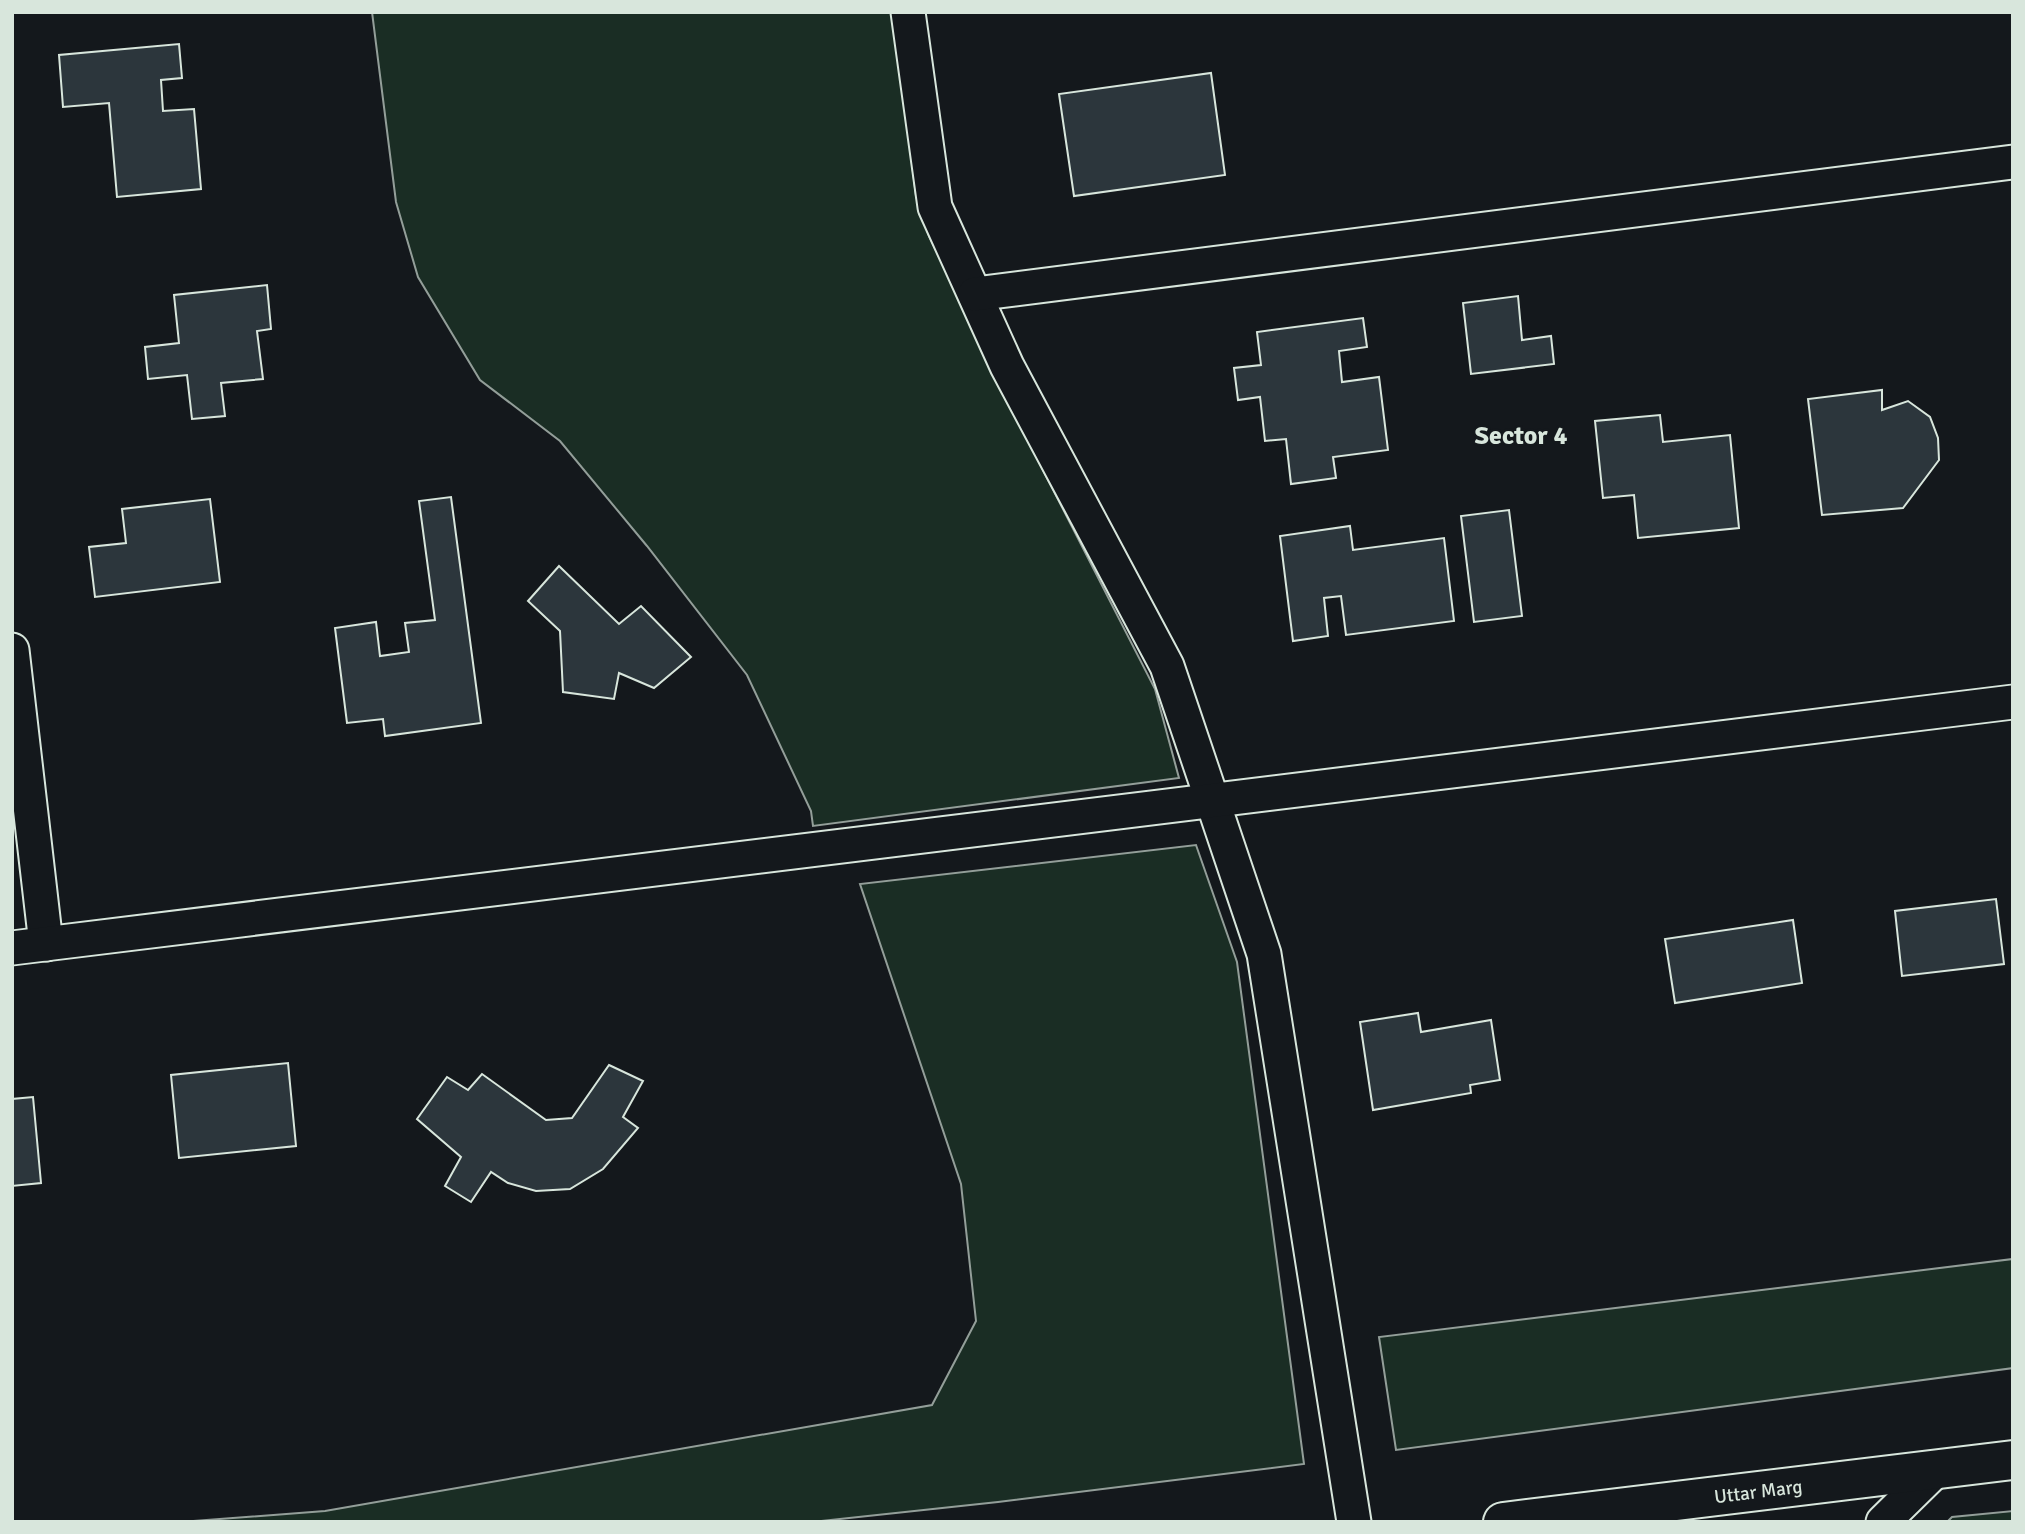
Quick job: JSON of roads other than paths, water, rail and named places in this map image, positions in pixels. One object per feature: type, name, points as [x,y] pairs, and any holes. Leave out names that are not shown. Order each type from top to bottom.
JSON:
[{"type":"main road","name":"Uttar Marg","points":[[1503,1522],[2013,1460]]},
{"type":"street","points":[[908,12],[935,207],[1007,366],[1167,666],[1264,954],[1354,1522]]},
{"type":"street","points":[[975,294],[2013,162]]},
{"type":"street","points":[[12,650],[46,944]]},
{"type":"street","points":[[12,948],[2013,702]]},
{"type":"street","points":[[1883,1522],[1937,1469]]},
{"type":"district","name":"Sector 4","points":[[1521,435]]}]
